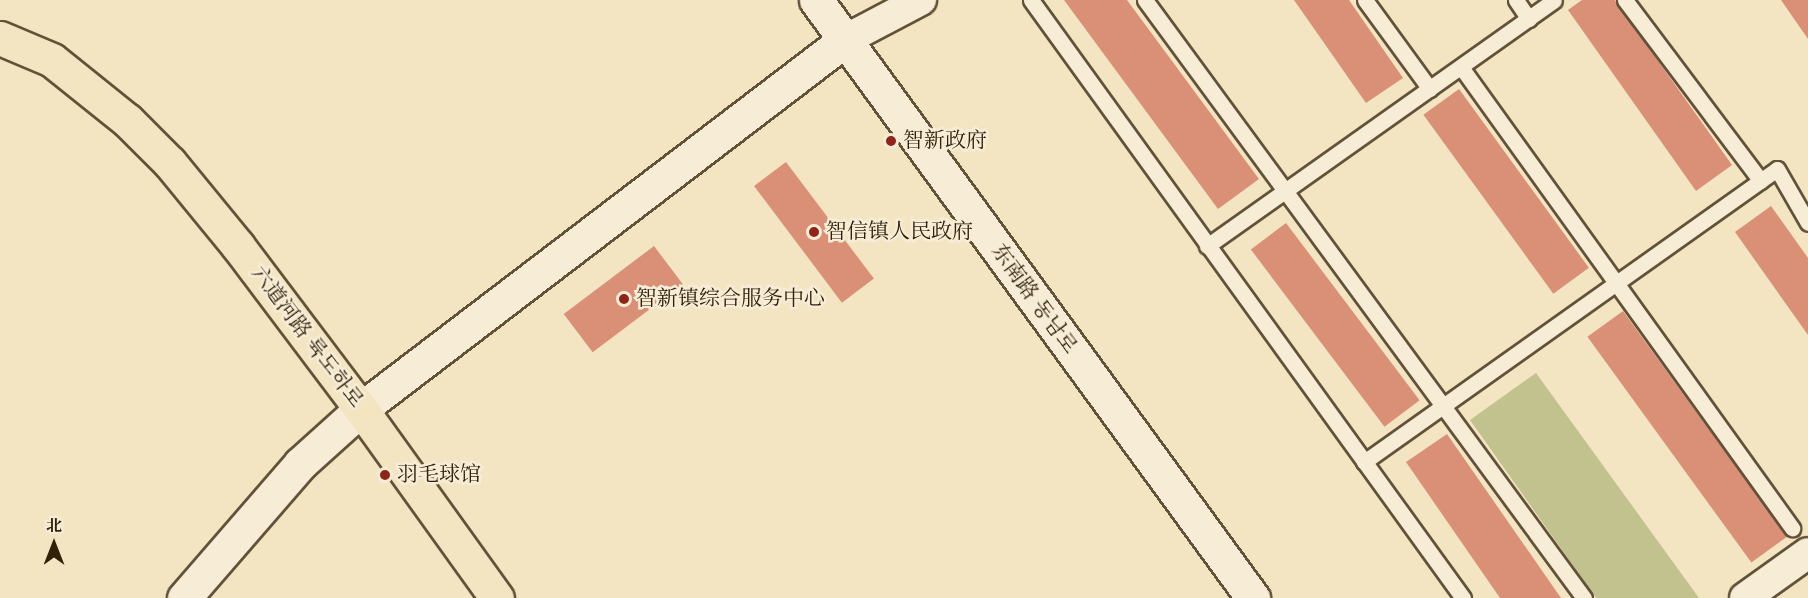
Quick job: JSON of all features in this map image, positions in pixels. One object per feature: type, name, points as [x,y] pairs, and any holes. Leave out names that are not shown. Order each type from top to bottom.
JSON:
[{"type":"highway","name":"六道河路 륙도하로","points":[[0,38],[52,60],[96,95],[170,163],[238,246],[361,409],[496,598]]},
{"type":"highway","name":"六道河路 륙도하로","points":[[0,61],[96,95]]},
{"type":"street","name":"东南路 동남로","points":[[816,0],[1253,598]]},
{"type":"street","points":[[184,598],[300,464],[361,409],[845,40],[921,0]]},
{"type":"street","points":[[1745,598],[1808,553]]},
{"type":"lane","points":[[1031,0],[1463,598]]},
{"type":"lane","points":[[1145,0],[1584,598]]},
{"type":"lane","points":[[1365,0],[1430,89]]},
{"type":"lane","points":[[1516,0],[1529,19]]},
{"type":"lane","points":[[1207,246],[1554,0]]},
{"type":"lane","points":[[1625,0],[1761,181]]},
{"type":"lane","points":[[1461,67],[1792,528]]},
{"type":"lane","points":[[1365,462],[1777,169],[1808,223]]},
{"type":"green space","points":[[1536,373],[1699,598],[1596,598],[1470,420]]},
{"type":"building","points":[[1064,0],[1127,0],[1259,179],[1218,209]]},
{"type":"building","points":[[1294,0],[1349,0],[1403,78],[1366,103]]},
{"type":"building","points":[[1582,0],[1615,0],[1732,165],[1696,191],[1568,10]]},
{"type":"building","points":[[1781,0],[1808,0],[1808,39]]},
{"type":"building","points":[[1459,89],[1589,268],[1553,294],[1423,115]]},
{"type":"building","name":"智信镇人民政府","points":[[786,162],[874,279],[842,303],[754,186]]},
{"type":"building","points":[[1771,206],[1808,258],[1808,335],[1735,232]]},
{"type":"building","points":[[1286,223],[1420,400],[1384,427],[1251,249]]},
{"type":"building","name":"智新镇综合服务中心","points":[[654,246],[683,284],[593,352],[564,314]]},
{"type":"building","points":[[1623,311],[1787,537],[1751,563],[1587,337]]},
{"type":"building","points":[[1447,434],[1561,598],[1500,598],[1406,462]]},
{"type":"place","name":"智新政府","points":[[891,141]]},
{"type":"place","name":"智信镇人民政府","points":[[814,232]]},
{"type":"place","name":"智新镇综合服务中心","points":[[624,299]]},
{"type":"place","name":"羽毛球馆","points":[[385,475]]}]
